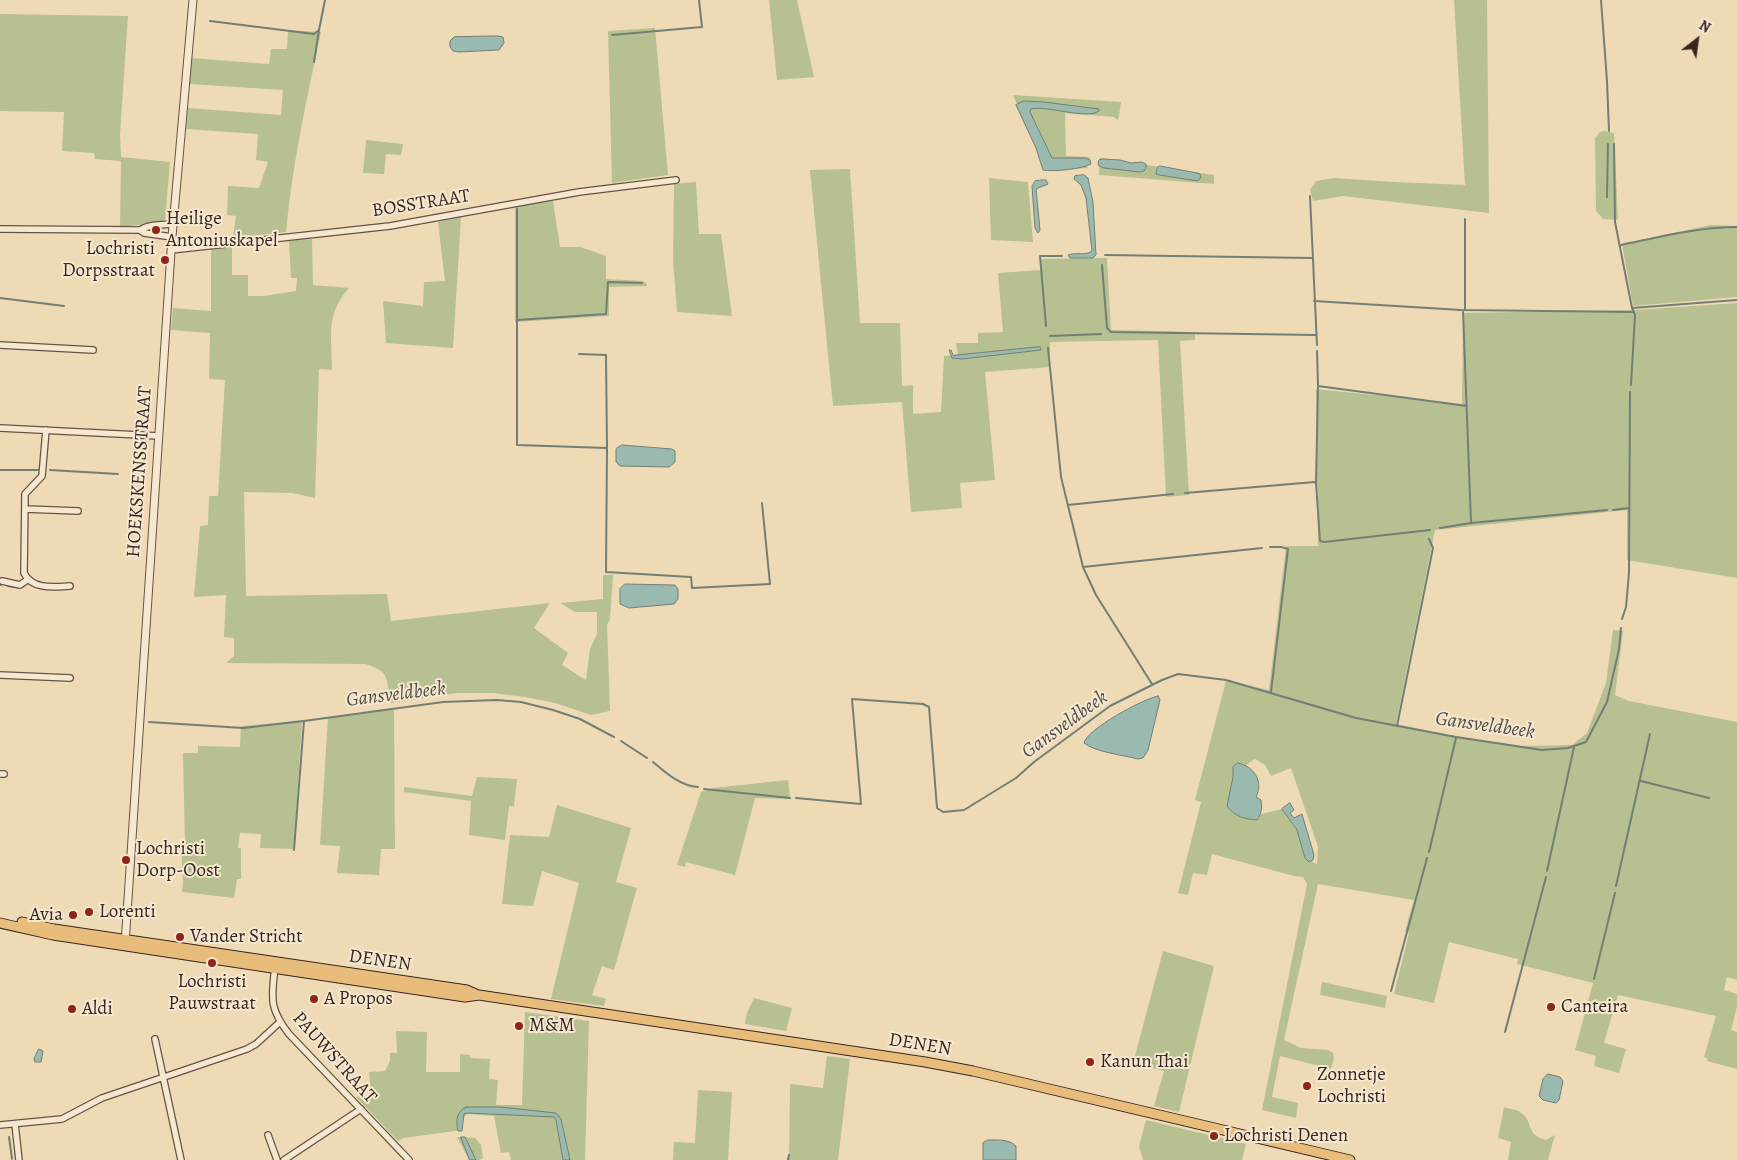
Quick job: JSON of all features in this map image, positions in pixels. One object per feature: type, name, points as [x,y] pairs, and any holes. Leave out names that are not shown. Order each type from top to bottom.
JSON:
[{"type":"main road","points":[[0,918],[125,942]]},
{"type":"main road","points":[[0,923],[53,935],[125,942]]},
{"type":"main road","name":"DENEN","points":[[125,942],[275,965],[468,990],[479,995],[935,1064],[973,1071],[1350,1160]]},
{"type":"street","name":"HOEKSKENSSTRAAT","points":[[125,942],[171,250],[193,0]]},
{"type":"street","name":"BOSSTRAAT","points":[[171,250],[390,226],[579,192],[676,180]]},
{"type":"street","points":[[140,230],[144,227],[173,224]]},
{"type":"street","points":[[0,229],[140,230],[144,233],[172,237]]},
{"type":"street","points":[[0,345],[93,350]]},
{"type":"street","points":[[0,428],[159,436]]},
{"type":"street","points":[[46,430],[42,476],[25,494],[24,573],[28,580],[36,585],[70,586]]},
{"type":"street","points":[[24,509],[78,511]]},
{"type":"street","points":[[2,581],[20,585],[28,580]]},
{"type":"street","points":[[0,675],[70,678]]},
{"type":"street","name":"PAUWSTRAAT","points":[[275,965],[272,998],[280,1022],[289,1034],[409,1160]]},
{"type":"street","points":[[0,1126],[62,1119],[102,1098],[247,1049],[256,1044],[280,1022]]},
{"type":"street","points":[[155,1039],[181,1160]]},
{"type":"street","points":[[284,1160],[361,1109]]},
{"type":"street","points":[[14,1124],[19,1160]]},
{"type":"street","points":[[268,1135],[277,1160]]},
{"type":"green space","points":[[769,0],[797,0],[814,77],[777,80]]},
{"type":"green space","points":[[1454,0],[1487,0],[1489,213],[1343,196],[1313,201],[1310,190],[1316,181],[1334,178],[1465,185]]},
{"type":"green space","points":[[0,14],[128,16],[120,134],[121,157],[170,162],[165,220],[157,223],[120,227],[121,161],[95,159],[94,153],[62,151],[64,112],[0,111]]},
{"type":"green space","points":[[655,28],[668,175],[612,183],[608,31]]},
{"type":"green space","points":[[288,30],[321,32],[296,157],[286,232],[233,238],[236,216],[227,215],[228,186],[259,188],[268,162],[256,160],[258,134],[186,129],[188,108],[281,115],[283,90],[190,84],[191,58],[269,64],[271,49],[287,49]]},
{"type":"green space","points":[[1013,95],[1121,102],[1118,121],[1114,117],[1065,113],[1066,156],[1090,157],[1087,168],[1046,171]]},
{"type":"green space","points":[[1600,132],[1614,133],[1618,220],[1603,219],[1596,211],[1595,138]]},
{"type":"green space","points":[[366,140],[403,144],[401,155],[386,154],[384,174],[363,173]]},
{"type":"green space","points":[[1100,158],[1214,175],[1214,184],[1099,175]]},
{"type":"green space","points":[[850,169],[860,323],[900,323],[902,386],[913,385],[913,414],[941,412],[944,356],[958,355],[956,343],[978,343],[978,333],[1003,332],[998,273],[1041,270],[1040,259],[1107,258],[1111,330],[1195,332],[1195,340],[1180,341],[1189,495],[1166,497],[1158,340],[1050,342],[1050,367],[985,372],[995,480],[960,483],[962,508],[911,512],[902,402],[833,406],[810,170]]},
{"type":"green space","points":[[989,178],[1028,182],[1033,242],[991,240]]},
{"type":"green space","points":[[696,182],[699,234],[721,234],[732,316],[677,312],[673,260],[674,184]]},
{"type":"green space","points":[[553,201],[560,247],[581,247],[606,256],[606,279],[643,281],[647,284],[647,286],[609,287],[609,316],[515,322],[515,206]]},
{"type":"green space","points":[[461,217],[453,348],[386,343],[383,301],[423,306],[424,282],[445,281],[438,222]]},
{"type":"green space","points":[[1711,225],[1737,226],[1737,297],[1633,306],[1622,244]]},
{"type":"green space","points":[[312,239],[313,285],[349,288],[336,307],[333,317],[331,336],[332,370],[319,369],[315,498],[292,493],[244,492],[246,596],[387,594],[391,621],[550,603],[534,628],[568,653],[562,665],[586,680],[590,649],[597,634],[597,612],[575,612],[560,603],[603,599],[603,575],[613,575],[610,619],[607,625],[610,711],[591,715],[555,703],[493,693],[457,693],[390,703],[386,677],[379,670],[365,664],[226,663],[234,656],[234,638],[224,637],[226,595],[194,597],[200,526],[208,525],[209,496],[218,496],[225,380],[209,379],[210,333],[171,330],[173,308],[211,311],[211,249],[232,247],[232,275],[248,275],[248,296],[264,296],[296,291],[297,278],[291,278],[289,241]]},
{"type":"green space","points":[[1737,303],[1737,578],[1627,560],[1627,510],[1435,530],[1396,724],[1448,735],[1522,746],[1572,745],[1587,733],[1606,683],[1613,630],[1623,631],[1615,695],[1629,701],[1737,722],[1737,980],[1727,977],[1724,990],[1737,994],[1737,1007],[1731,1030],[1737,1032],[1737,1069],[1707,1061],[1708,1059],[1704,1057],[1716,1016],[1618,995],[1604,1043],[1626,1049],[1619,1073],[1594,1066],[1596,1056],[1575,1050],[1593,983],[1517,964],[1518,959],[1449,942],[1434,1003],[1394,994],[1409,933],[1405,931],[1414,900],[1318,884],[1284,1040],[1301,1048],[1328,1050],[1333,1053],[1334,1058],[1331,1069],[1280,1056],[1272,1097],[1298,1103],[1296,1118],[1262,1110],[1307,884],[1303,877],[1212,854],[1207,875],[1193,873],[1188,895],[1178,893],[1201,802],[1195,800],[1226,681],[1269,690],[1286,546],[1318,546],[1316,389],[1462,404],[1463,313],[1634,310]],"holes":[[[1255,759],[1265,765],[1271,776],[1291,768],[1318,847],[1317,864],[1305,858],[1297,830],[1282,809],[1261,814],[1257,820],[1241,817],[1228,807],[1233,767],[1238,763],[1246,765]]]},
{"type":"green space","points":[[384,709],[394,710],[395,849],[381,849],[379,875],[337,873],[340,846],[320,845],[328,718]]},
{"type":"green space","points":[[302,721],[294,849],[260,848],[261,834],[240,833],[238,848],[241,848],[241,879],[237,879],[234,898],[182,892],[181,846],[185,845],[183,753],[198,753],[198,746],[240,747],[241,726]]},
{"type":"green space","points":[[477,777],[517,779],[514,806],[509,806],[505,840],[469,835],[471,801],[404,792],[404,787],[472,796]]},
{"type":"green space","points":[[788,780],[790,799],[755,798],[735,875],[686,862],[685,867],[677,865],[701,792],[713,788]]},
{"type":"green space","points":[[557,805],[631,828],[616,882],[637,888],[614,970],[602,966],[592,995],[606,999],[604,1006],[551,999],[579,883],[542,871],[533,906],[502,904],[510,835],[549,837]]},
{"type":"green space","points":[[1163,951],[1214,966],[1179,1112],[1154,1106],[1164,1071],[1133,1063]]},
{"type":"green space","points":[[1322,982],[1387,996],[1385,1008],[1320,995]]},
{"type":"green space","points":[[754,998],[792,1008],[786,1031],[745,1024],[747,1013]]},
{"type":"green space","points":[[525,1012],[589,1021],[585,1160],[511,1160],[509,1152],[501,1153],[494,1116],[467,1114],[463,1118],[462,1130],[404,1138],[398,1141],[356,1097],[371,1095],[369,1072],[385,1071],[390,1061],[390,1053],[397,1053],[396,1031],[427,1032],[426,1072],[460,1072],[460,1054],[470,1055],[470,1058],[490,1059],[489,1079],[498,1080],[496,1105],[522,1105]]},
{"type":"green space","points":[[827,1056],[850,1059],[838,1160],[789,1160],[790,1084],[823,1088]]},
{"type":"green space","points":[[698,1090],[732,1092],[728,1160],[673,1160],[674,1142],[695,1143]]},
{"type":"green space","points":[[1504,1107],[1518,1111],[1525,1116],[1532,1131],[1539,1137],[1546,1140],[1555,1135],[1548,1160],[1508,1160],[1511,1142],[1498,1138]]},
{"type":"green space","points":[[1146,1120],[1246,1144],[1242,1160],[1143,1160],[1139,1146]]},
{"type":"green space","points":[[457,1137],[475,1138],[481,1145],[483,1158],[469,1160]]},
{"type":"water","points":[[454,37],[503,37],[504,43],[499,50],[459,52],[453,51],[450,47],[450,41]]},
{"type":"water","points":[[1024,101],[1099,109],[1099,111],[1086,114],[1038,108],[1031,109],[1030,112],[1052,158],[1085,158],[1090,160],[1091,164],[1067,170],[1043,170],[1036,148],[1016,105]]},
{"type":"water","points":[[1099,160],[1131,163],[1142,162],[1146,164],[1146,168],[1140,172],[1104,168],[1099,166],[1098,163]]},
{"type":"water","points":[[1160,166],[1197,173],[1201,177],[1198,181],[1159,175],[1156,174],[1157,168]]},
{"type":"water","points":[[1084,175],[1088,178],[1093,202],[1096,255],[1093,258],[1070,258],[1068,255],[1092,251],[1086,198],[1081,185],[1074,179],[1075,176]]},
{"type":"water","points":[[1046,180],[1048,184],[1036,189],[1040,230],[1038,233],[1035,228],[1032,186],[1035,181]]},
{"type":"water","points":[[1040,347],[1041,350],[962,359],[952,358],[949,350],[951,350],[953,355]]},
{"type":"water","points":[[622,445],[672,449],[675,451],[675,462],[669,467],[620,466],[616,462],[616,449]]},
{"type":"water","points":[[625,584],[675,585],[678,589],[678,599],[674,604],[629,608],[620,604],[620,589]]},
{"type":"water","points":[[1158,696],[1160,700],[1148,750],[1143,758],[1138,759],[1102,751],[1084,743],[1087,737],[1105,723],[1129,708]]},
{"type":"water","points":[[1238,763],[1249,767],[1258,780],[1259,786],[1256,797],[1261,800],[1261,808],[1257,820],[1240,817],[1227,806],[1233,777],[1233,767]]},
{"type":"water","points":[[1290,803],[1294,810],[1290,813],[1294,818],[1302,814],[1314,855],[1313,860],[1309,862],[1305,858],[1297,830],[1282,809]]},
{"type":"water","points":[[39,1049],[43,1051],[41,1062],[35,1062],[34,1059]]},
{"type":"water","points":[[1548,1074],[1560,1077],[1563,1081],[1559,1100],[1556,1103],[1543,1100],[1539,1096],[1543,1079]]},
{"type":"water","points":[[466,1107],[500,1107],[556,1113],[561,1119],[570,1160],[563,1160],[554,1117],[468,1113],[464,1114],[462,1131],[458,1131],[457,1124],[460,1111]]},
{"type":"water","points":[[461,1137],[465,1137],[476,1160],[470,1160]]},
{"type":"water","points":[[988,1140],[1003,1140],[1016,1146],[1016,1160],[983,1160],[983,1143]]},
{"type":"waterway","points":[[210,21],[314,34],[319,30],[325,0]]},
{"type":"waterway","points":[[612,35],[702,27],[699,0]]},
{"type":"waterway","points":[[1601,0],[1609,131]]},
{"type":"waterway","points":[[314,62],[319,30]]},
{"type":"waterway","points":[[1607,197],[1608,144]]},
{"type":"waterway","name":"Gansveldbeek","points":[[1614,144],[1615,222],[1635,315],[1631,385]]},
{"type":"waterway","points":[[1310,196],[1317,345]]},
{"type":"waterway","points":[[517,209],[517,445],[607,448],[606,572],[691,577],[692,588],[770,584],[762,503]]},
{"type":"waterway","points":[[1465,219],[1465,309]]},
{"type":"waterway","points":[[1621,245],[1693,231],[1737,227]]},
{"type":"waterway","points":[[1105,255],[1312,258]]},
{"type":"waterway","points":[[1046,326],[1040,256],[1062,256]]},
{"type":"waterway","points":[[1102,265],[1107,328],[1111,332],[1316,335]]},
{"type":"waterway","points":[[517,320],[606,314],[608,282],[642,283]]},
{"type":"waterway","points":[[0,298],[64,306]]},
{"type":"waterway","name":"Gansveldbeek","points":[[1632,308],[1737,300]]},
{"type":"waterway","points":[[1314,301],[1461,310],[1634,312]]},
{"type":"waterway","points":[[1463,311],[1471,523]]},
{"type":"waterway","points":[[1050,336],[1101,334]]},
{"type":"waterway","points":[[1048,348],[1061,477],[1083,567],[1096,595],[1152,684]]},
{"type":"waterway","points":[[1317,351],[1316,483],[1320,541],[1430,530]]},
{"type":"waterway","points":[[579,354],[606,355],[607,448]]},
{"type":"waterway","points":[[1318,386],[1467,406]]},
{"type":"waterway","name":"Gansveldbeek","points":[[1622,619],[1626,607],[1629,573],[1630,392]]},
{"type":"waterway","points":[[0,470],[38,470]]},
{"type":"waterway","points":[[50,470],[118,474]]},
{"type":"waterway","points":[[1185,493],[1315,482]]},
{"type":"waterway","points":[[1068,505],[1173,494]]},
{"type":"waterway","points":[[1613,510],[1629,508]]},
{"type":"waterway","points":[[1440,528],[1471,523],[1607,510]]},
{"type":"waterway","points":[[1397,726],[1433,548],[1429,539]]},
{"type":"waterway","points":[[1270,547],[1288,549],[1271,692]]},
{"type":"waterway","points":[[1083,567],[1262,548]]},
{"type":"waterway","points":[[8,586],[15,587]]},
{"type":"waterway","name":"Gansveldbeek","points":[[796,798],[861,804],[852,699],[923,704],[929,707],[937,808],[943,812],[964,810],[1016,778],[1034,762],[1110,706],[1178,674],[1226,680],[1356,718],[1456,737],[1542,750],[1568,748],[1586,742],[1607,702],[1619,649],[1621,628]]},
{"type":"waterway","name":"Gansveldbeek","points":[[294,850],[304,721],[443,702],[497,700],[521,702],[553,710],[580,719],[614,737]]},
{"type":"waterway","points":[[149,722],[243,728],[303,721]]},
{"type":"waterway","points":[[1616,886],[1650,734]]},
{"type":"waterway","points":[[1429,852],[1456,738]]},
{"type":"waterway","name":"Gansveldbeek","points":[[621,741],[647,758]]},
{"type":"waterway","points":[[1547,871],[1574,747]]},
{"type":"waterway","name":"Gansveldbeek","points":[[653,762],[679,782],[698,787]]},
{"type":"waterway","points":[[1641,781],[1709,798]]},
{"type":"waterway","name":"Gansveldbeek","points":[[704,789],[790,798]]},
{"type":"waterway","points":[[1391,991],[1427,858]]},
{"type":"waterway","points":[[1505,1032],[1546,877]]},
{"type":"waterway","points":[[1594,979],[1615,893]]},
{"type":"waterway","points":[[9,1137],[12,1159]]},
{"type":"waterway","points":[[788,1160],[789,1155]]},
{"type":"place","name":"Heilige Antoniuskapel","points":[[156,230]]},
{"type":"place","name":"Lochristi Dorpsstraat","points":[[165,260]]},
{"type":"place","name":"Lochristi Dorp-Oost","points":[[126,860]]},
{"type":"place","name":"Lorenti","points":[[89,912]]},
{"type":"place","name":"Avia","points":[[73,915]]},
{"type":"place","name":"Vander Stricht","points":[[180,937]]},
{"type":"place","name":"Lochristi Pauwstraat","points":[[212,963]]},
{"type":"place","name":"A Propos","points":[[314,999]]},
{"type":"place","name":"Canteira","points":[[1551,1007]]},
{"type":"place","name":"Aldi","points":[[72,1009]]},
{"type":"place","name":"M&M","points":[[519,1026]]},
{"type":"place","name":"Kanun Thai","points":[[1090,1062]]},
{"type":"place","name":"Zonnetje Lochristi","points":[[1307,1086]]},
{"type":"place","name":"Lochristi Denen","points":[[1214,1136]]}]
